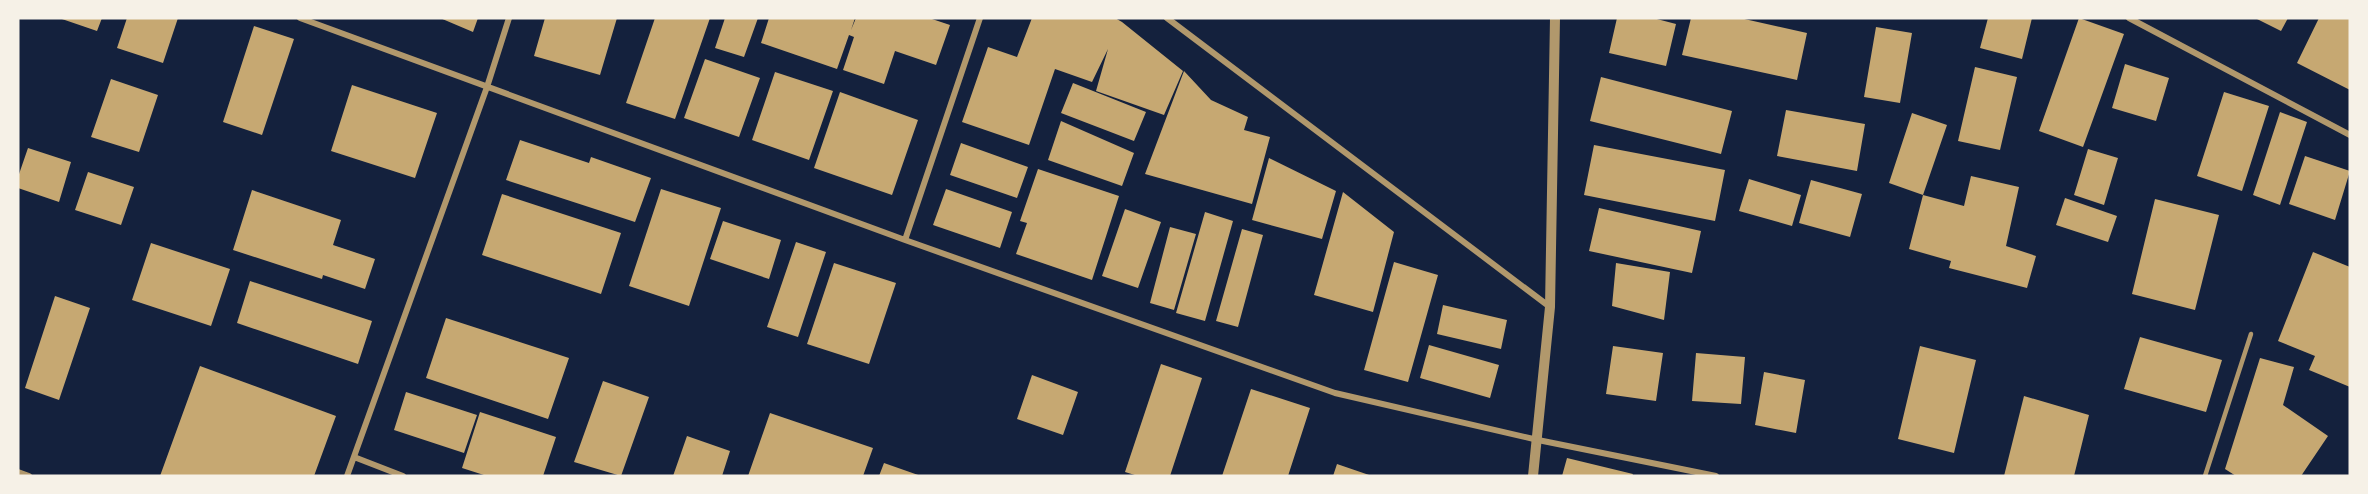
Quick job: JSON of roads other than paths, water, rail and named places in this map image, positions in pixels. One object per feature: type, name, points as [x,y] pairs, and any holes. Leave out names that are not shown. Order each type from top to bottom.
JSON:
[{"type":"street","points":[[300,18],[905,240],[1335,393],[1538,440],[1716,476]]},
{"type":"street","points":[[347,476],[487,87],[509,18]]},
{"type":"street","points":[[905,240],[980,18]]},
{"type":"street","points":[[1167,18],[1550,307]]},
{"type":"street","points":[[1533,476],[1550,307],[1555,18]]},
{"type":"street","points":[[2129,18],[2350,135]]},
{"type":"street","points":[[354,457],[403,476]]},
{"type":"street","points":[[18,472],[29,476]]},
{"type":"lane","points":[[2205,476],[2251,334]]}]
